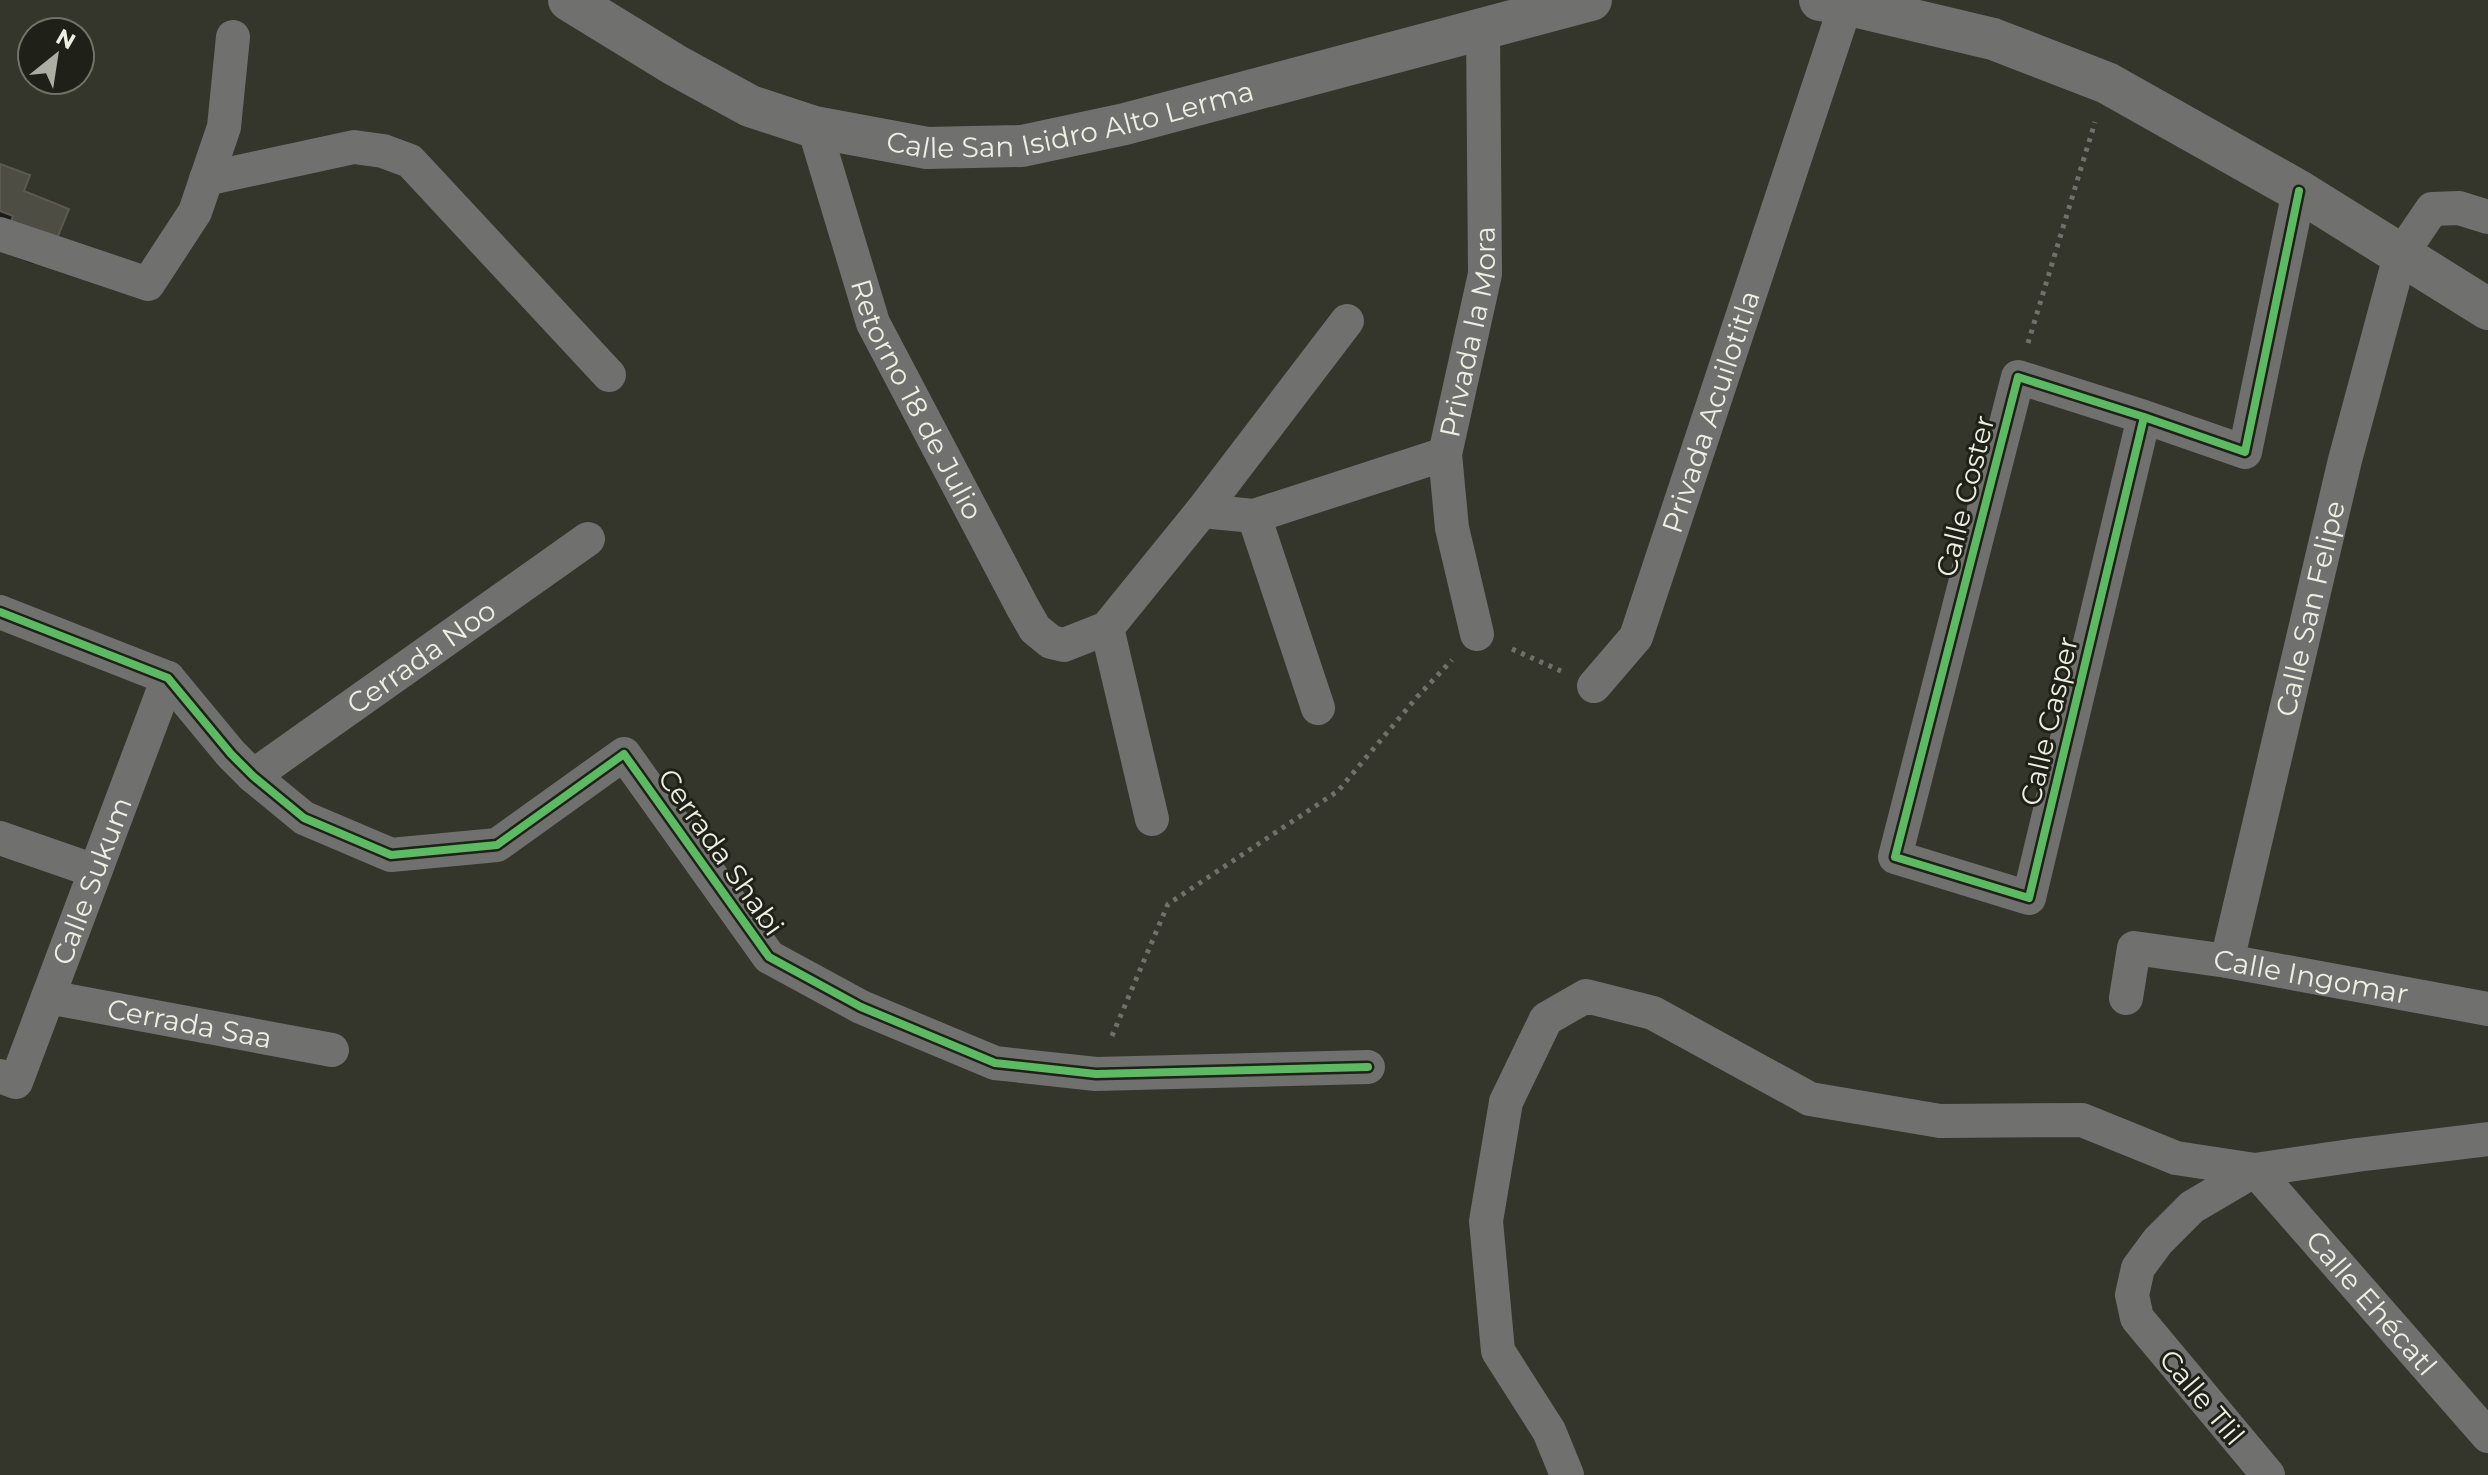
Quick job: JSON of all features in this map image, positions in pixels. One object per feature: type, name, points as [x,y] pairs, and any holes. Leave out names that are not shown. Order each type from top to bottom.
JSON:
[{"type":"street","name":"Calle San Isidro Alto Lerma","points":[[569,0],[675,65],[750,106],[814,127],[927,148],[1022,146],[1125,124],[1591,0]]},
{"type":"street","points":[[1833,2],[1993,39],[2107,83],[2299,191],[2488,309]]},
{"type":"street","name":"Privada Acuilotitla","points":[[1594,686],[1636,637],[1833,2]]},
{"type":"street","name":"Privada la Mora","points":[[1477,634],[1452,528],[1445,454],[1485,274],[1483,28]]},
{"type":"street","points":[[0,234],[148,284],[195,212],[224,127],[233,37]]},
{"type":"street","name":"Retorno 18 de Julio","points":[[814,127],[873,323],[1035,629],[1051,642],[1064,645],[1107,628]]},
{"type":"street","points":[[206,179],[354,147],[383,151],[410,161],[609,375]]},
{"type":"street","points":[[2018,377],[2245,452],[2299,191]]},
{"type":"street","name":"Calle San Felipe","points":[[2227,961],[2345,460],[2400,256],[2432,209],[2459,208],[2488,217]]},
{"type":"street","points":[[1152,819],[1107,628],[1202,511],[1347,321]]},
{"type":"street","name":"Calle Coster","points":[[1895,857],[2018,377]]},
{"type":"street","name":"Calle Casper","points":[[1895,857],[2029,898],[2144,417]]},
{"type":"street","points":[[1202,511],[1254,516],[1445,454]]},
{"type":"street","points":[[1254,516],[1318,708]]},
{"type":"street","name":"Cerrada Noo","points":[[253,776],[588,539]]},
{"type":"street","points":[[0,612],[168,678]]},
{"type":"street","name":"Cerrada Shabi","points":[[168,678],[231,754],[304,818],[391,855],[497,845],[624,754],[769,957],[861,1007],[995,1063],[1096,1074],[1368,1067]]},
{"type":"street","name":"Calle Sukum","points":[[8,1079],[48,997],[168,678]]},
{"type":"street","points":[[0,838],[95,871]]},
{"type":"street","name":"Calle Ingomar","points":[[2126,998],[2134,948],[2227,961],[2488,1009]]},
{"type":"street","points":[[1567,1475],[1549,1431],[1498,1351],[1486,1221],[1506,1102],[1546,1019],[1586,996],[1653,1013],[1810,1099],[1940,1121],[2082,1120],[2176,1158],[2255,1170],[2488,1139]]},
{"type":"street","name":"Cerrada Saa","points":[[48,997],[332,1050]]},
{"type":"street","name":"Calle Tlil","points":[[2255,1170],[2192,1207],[2158,1241],[2138,1268],[2132,1295],[2137,1318],[2268,1475]]},
{"type":"street","name":"Calle Ehécatl","points":[[2255,1170],[2488,1436]]},
{"type":"path","points":[[2018,377],[2107,83]]},
{"type":"path","points":[[1096,1074],[1168,904],[1338,791],[1417,697],[1477,634],[1594,686]]},
{"type":"building","points":[[0,164],[30,175],[24,191],[69,209],[54,246],[9,227],[13,216],[0,211]]},
{"type":"cycle path","points":[[2144,417],[2029,898],[1895,857],[2018,377],[2144,417],[2245,452],[2299,191]]},
{"type":"cycle path","points":[[0,612],[168,678],[231,754],[304,818],[391,855],[497,845],[624,754],[769,957],[861,1007],[995,1063],[1096,1074],[1368,1067]]}]
